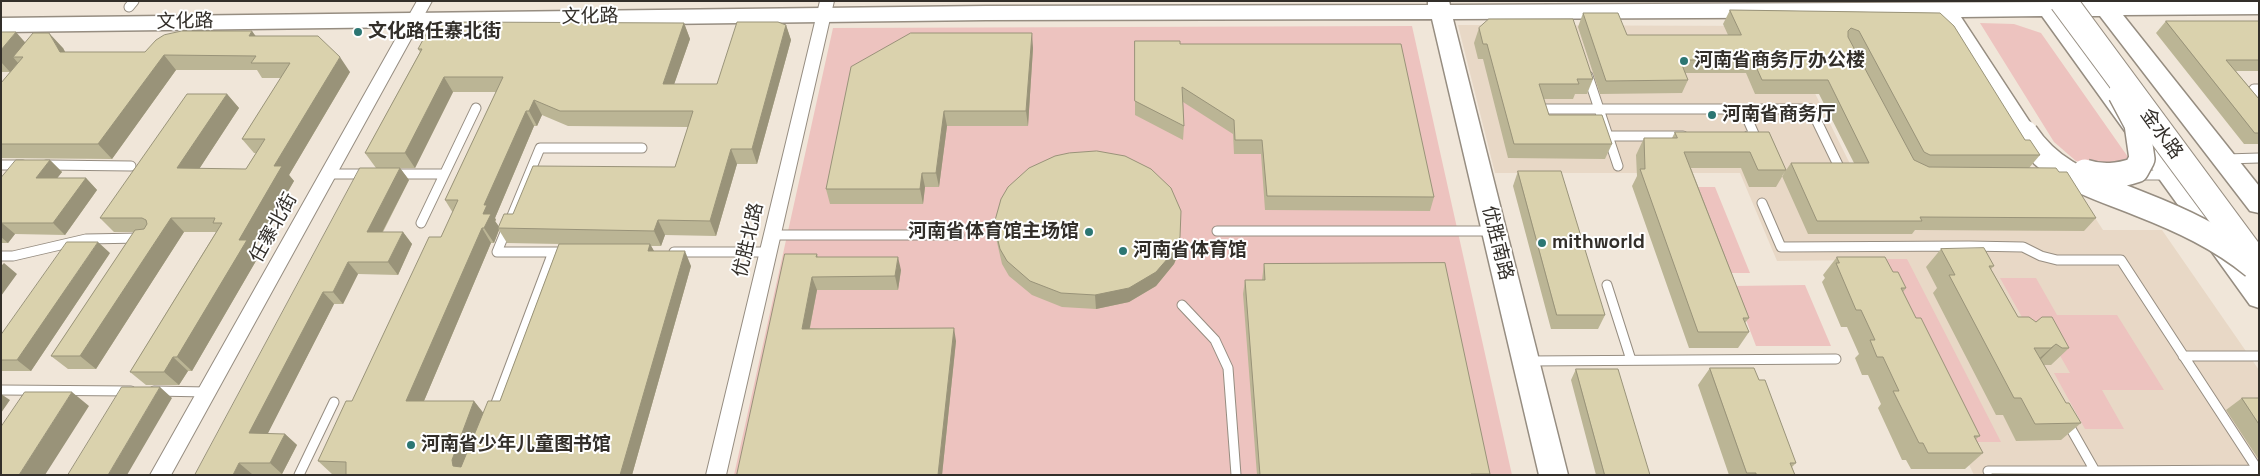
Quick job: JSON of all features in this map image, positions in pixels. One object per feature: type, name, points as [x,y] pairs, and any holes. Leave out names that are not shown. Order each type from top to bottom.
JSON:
[{"type":"main road","name":"文化路","points":[[1,25],[55,28],[548,1]]},
{"type":"main road","name":"文化路","points":[[1,8],[132,4],[422,8],[1439,6],[1568,16],[1946,10],[2051,4],[2259,7]]},
{"type":"main road","name":"金水路","points":[[2051,4],[2095,44],[2259,266]]},
{"type":"main road","points":[[2051,4],[2170,175],[2259,298]]},
{"type":"main road","name":"金水路","points":[[2096,4],[2259,234]]},
{"type":"main road","points":[[2096,4],[2259,204]]},
{"type":"main road","name":"优胜南路","points":[[1439,6],[1554,475]]},
{"type":"main road","points":[[1946,10],[2032,146],[2047,161],[2059,170],[2203,231],[2241,254],[2259,270]]},
{"type":"main road","points":[[2025,133],[2036,144],[2068,166],[2093,175],[2107,178],[2136,170],[2142,158],[2137,124],[2095,44]]},
{"type":"street","name":"任寨北街","points":[[160,475],[422,8]]},
{"type":"street","name":"优胜北路","points":[[716,475],[825,8]]},
{"type":"lane","points":[[1584,64],[1618,166]]},
{"type":"lane","points":[[2259,88],[2254,89],[2259,94]]},
{"type":"lane","points":[[421,223],[476,108]]},
{"type":"lane","points":[[1545,108],[1811,109],[1838,167]]},
{"type":"lane","points":[[1735,136],[1755,136],[1743,109]]},
{"type":"lane","points":[[1608,136],[1696,136]]},
{"type":"lane","points":[[572,252],[497,252],[540,148],[642,148]]},
{"type":"lane","points":[[2223,159],[2259,158]]},
{"type":"lane","points":[[1,165],[20,169],[130,166]]},
{"type":"lane","points":[[328,174],[377,174]]},
{"type":"lane","points":[[386,174],[444,174]]},
{"type":"lane","points":[[2057,174],[2170,175]]},
{"type":"lane","points":[[1762,203],[1781,247],[2023,247],[2041,256],[2057,260],[2121,260],[2258,470],[1988,471]]},
{"type":"lane","points":[[1217,231],[1494,231]]},
{"type":"lane","points":[[660,252],[770,244],[959,235]]},
{"type":"lane","points":[[1,256],[13,256],[86,239],[155,238]]},
{"type":"lane","points":[[1970,246],[1978,262]]},
{"type":"lane","points":[[490,419],[553,252]]},
{"type":"lane","points":[[1607,285],[1631,360]]},
{"type":"lane","points":[[1182,305],[1209,329],[1224,354],[1228,368],[1236,475]]},
{"type":"lane","points":[[2183,356],[2259,356]]},
{"type":"lane","points":[[1526,361],[1836,359]]},
{"type":"lane","points":[[1,390],[207,392]]},
{"type":"lane","points":[[299,475],[334,402]]},
{"type":"lane","points":[[2061,411],[2095,471]]},
{"type":"shaded area","points":[[1980,23],[2014,24],[2041,33],[2128,157],[2117,167],[2095,166],[2076,161],[2054,142]]},
{"type":"shaded area","points":[[1458,25],[1770,26],[1797,57],[1855,174],[2079,193],[2103,230],[2162,230],[2259,370],[2259,475],[1974,475],[1870,260],[1777,261],[1740,173],[1495,173]]},
{"type":"shaded area","name":"河南省体育馆","points":[[1412,26],[1512,475],[734,475],[833,28]]},
{"type":"shaded area","points":[[1694,187],[1715,187],[1750,273],[1728,273]]},
{"type":"shaded area","points":[[1877,259],[1907,259],[2001,442],[1967,442]]},
{"type":"shaded area","points":[[2000,278],[2036,278],[2057,315],[2117,315],[2164,390],[2102,390],[2124,429],[2085,429],[2054,373],[2070,373],[2043,326],[2027,326]]},
{"type":"shaded area","points":[[1805,285],[1831,346],[1756,346],[1733,286]]},
{"type":"building","points":[[1730,10],[1940,13],[1954,26],[2025,140],[2030,140],[2040,155],[1930,155],[1924,152],[1859,31],[1851,28],[1848,31],[1848,37],[1914,160],[1929,167],[2056,168],[2059,172],[2067,172],[2096,218],[1920,217],[1922,221],[1817,221],[1791,163],[1869,163],[1828,80],[1762,80],[1753,60],[1680,60],[1688,80],[1606,81],[1583,13],[1618,13],[1627,35],[1741,35]]},
{"type":"building","points":[[1489,19],[1573,19],[1593,79],[1577,79],[1579,84],[1539,84],[1549,115],[1602,115],[1612,144],[1514,144],[1487,44],[1483,44],[1479,28]]},
{"type":"building","points":[[2166,21],[2259,21],[2259,60],[2226,60],[2259,99],[2259,133],[2255,133]]},
{"type":"building","points":[[452,22],[684,23],[663,84],[717,84],[737,22],[778,22],[786,25],[752,149],[731,149],[710,221],[658,220],[654,231],[498,228],[504,214],[513,214],[533,166],[675,167],[693,111],[560,111],[534,100],[529,111],[526,111],[484,205],[487,205],[483,214],[491,214],[484,228],[482,228],[406,401],[474,401],[452,460],[453,466],[461,467],[488,401],[500,401],[559,244],[650,244],[648,251],[685,251],[620,475],[346,475],[346,462],[318,461],[346,401],[352,401],[429,237],[441,237],[458,200],[445,200],[503,77],[444,77],[405,153],[365,153],[422,49],[418,49],[430,27]]},
{"type":"building","points":[[182,31],[252,31],[249,36],[318,36],[340,57],[274,166],[282,166],[239,240],[247,240],[177,357],[173,357],[164,372],[130,372],[222,223],[213,223],[215,218],[171,218],[80,356],[51,356],[135,230],[144,229],[147,224],[146,220],[142,218],[100,218],[187,94],[227,94],[177,168],[246,169],[265,139],[242,139],[290,63],[251,63],[256,56],[164,55],[98,144],[1,144],[1,83],[23,57],[13,57],[33,33],[49,33],[60,52],[145,52],[156,40],[164,35]]},
{"type":"building","points":[[1,32],[16,32],[1,50]]},
{"type":"building","points":[[911,33],[1032,33],[1026,111],[944,111],[936,173],[922,173],[920,189],[826,189],[851,67]]},
{"type":"building","points":[[1135,41],[1180,41],[1180,44],[1401,44],[1434,197],[1267,196],[1262,140],[1235,140],[1234,120],[1182,87],[1184,126],[1135,101]]},
{"type":"building","points":[[1675,132],[1769,132],[1786,170],[1758,170],[1750,152],[1684,152],[1749,318],[1743,318],[1749,332],[1698,332],[1640,169],[1645,169],[1644,138],[1677,138]]},
{"type":"building","name":"河南省体育馆主场馆","points":[[1097,151],[1125,156],[1151,169],[1171,188],[1181,211],[1180,237],[1175,250],[1156,272],[1129,288],[1095,295],[1061,293],[1030,281],[1007,261],[1000,249],[994,224],[1001,199],[1008,187],[1029,168],[1055,156]]},
{"type":"building","points":[[16,160],[50,160],[36,178],[86,178],[53,223],[1,224],[1,178]]},
{"type":"building","points":[[360,168],[400,168],[367,232],[403,232],[388,262],[348,262],[333,292],[323,292],[249,433],[285,434],[270,463],[239,463],[233,475],[195,475]]},
{"type":"building","points":[[1518,171],[1561,171],[1605,315],[1557,315]]},
{"type":"building","points":[[67,242],[98,242],[17,360],[1,360],[1,335]]},
{"type":"building","points":[[1984,248],[1994,266],[1989,266],[2018,317],[2029,317],[2036,322],[2042,317],[2052,317],[2069,348],[2062,348],[2056,344],[2051,348],[2034,348],[2066,403],[2069,403],[2081,423],[2035,424],[2021,398],[2014,398],[1949,275],[1955,275],[1941,249]]},
{"type":"building","points":[[785,254],[817,254],[816,257],[898,257],[895,276],[812,277],[802,329],[954,328],[938,475],[737,475]]},
{"type":"building","points":[[1837,257],[1885,257],[1893,272],[1898,272],[1906,288],[1901,288],[1916,318],[1921,318],[1980,436],[1974,436],[1983,453],[1928,453],[1923,443],[1919,443],[1893,391],[1899,391],[1883,357],[1877,357],[1870,340],[1875,340],[1861,310],[1856,310],[1836,263],[1839,263]]},
{"type":"building","points":[[1445,263],[1490,474],[1260,475],[1245,280],[1265,280],[1264,264]]},
{"type":"building","points":[[1710,368],[1754,368],[1759,380],[1765,380],[1796,463],[1790,463],[1795,475],[1756,475],[1756,473],[1747,473]]},
{"type":"building","points":[[1576,369],[1618,369],[1650,475],[1605,475]]},
{"type":"building","points":[[122,387],[160,387],[108,475],[68,475]]},
{"type":"building","points":[[25,392],[72,392],[19,475],[1,475],[1,427]]},
{"type":"building","points":[[2242,398],[2259,398],[2259,424]]},
{"type":"building","points":[[1992,474],[2210,475],[1992,475]]},
{"type":"place","name":"文化路任寨北街","points":[[358,32]]},
{"type":"place","name":"河南省商务厅办公楼","points":[[1684,61]]},
{"type":"place","name":"河南省商务厅","points":[[1712,115]]},
{"type":"place","name":"河南省体育馆主场馆","points":[[1089,232]]},
{"type":"place","name":"mithworld","points":[[1542,243]]},
{"type":"place","name":"河南省体育馆","points":[[1123,251]]},
{"type":"place","name":"河南省少年儿童图书馆","points":[[411,445]]}]
